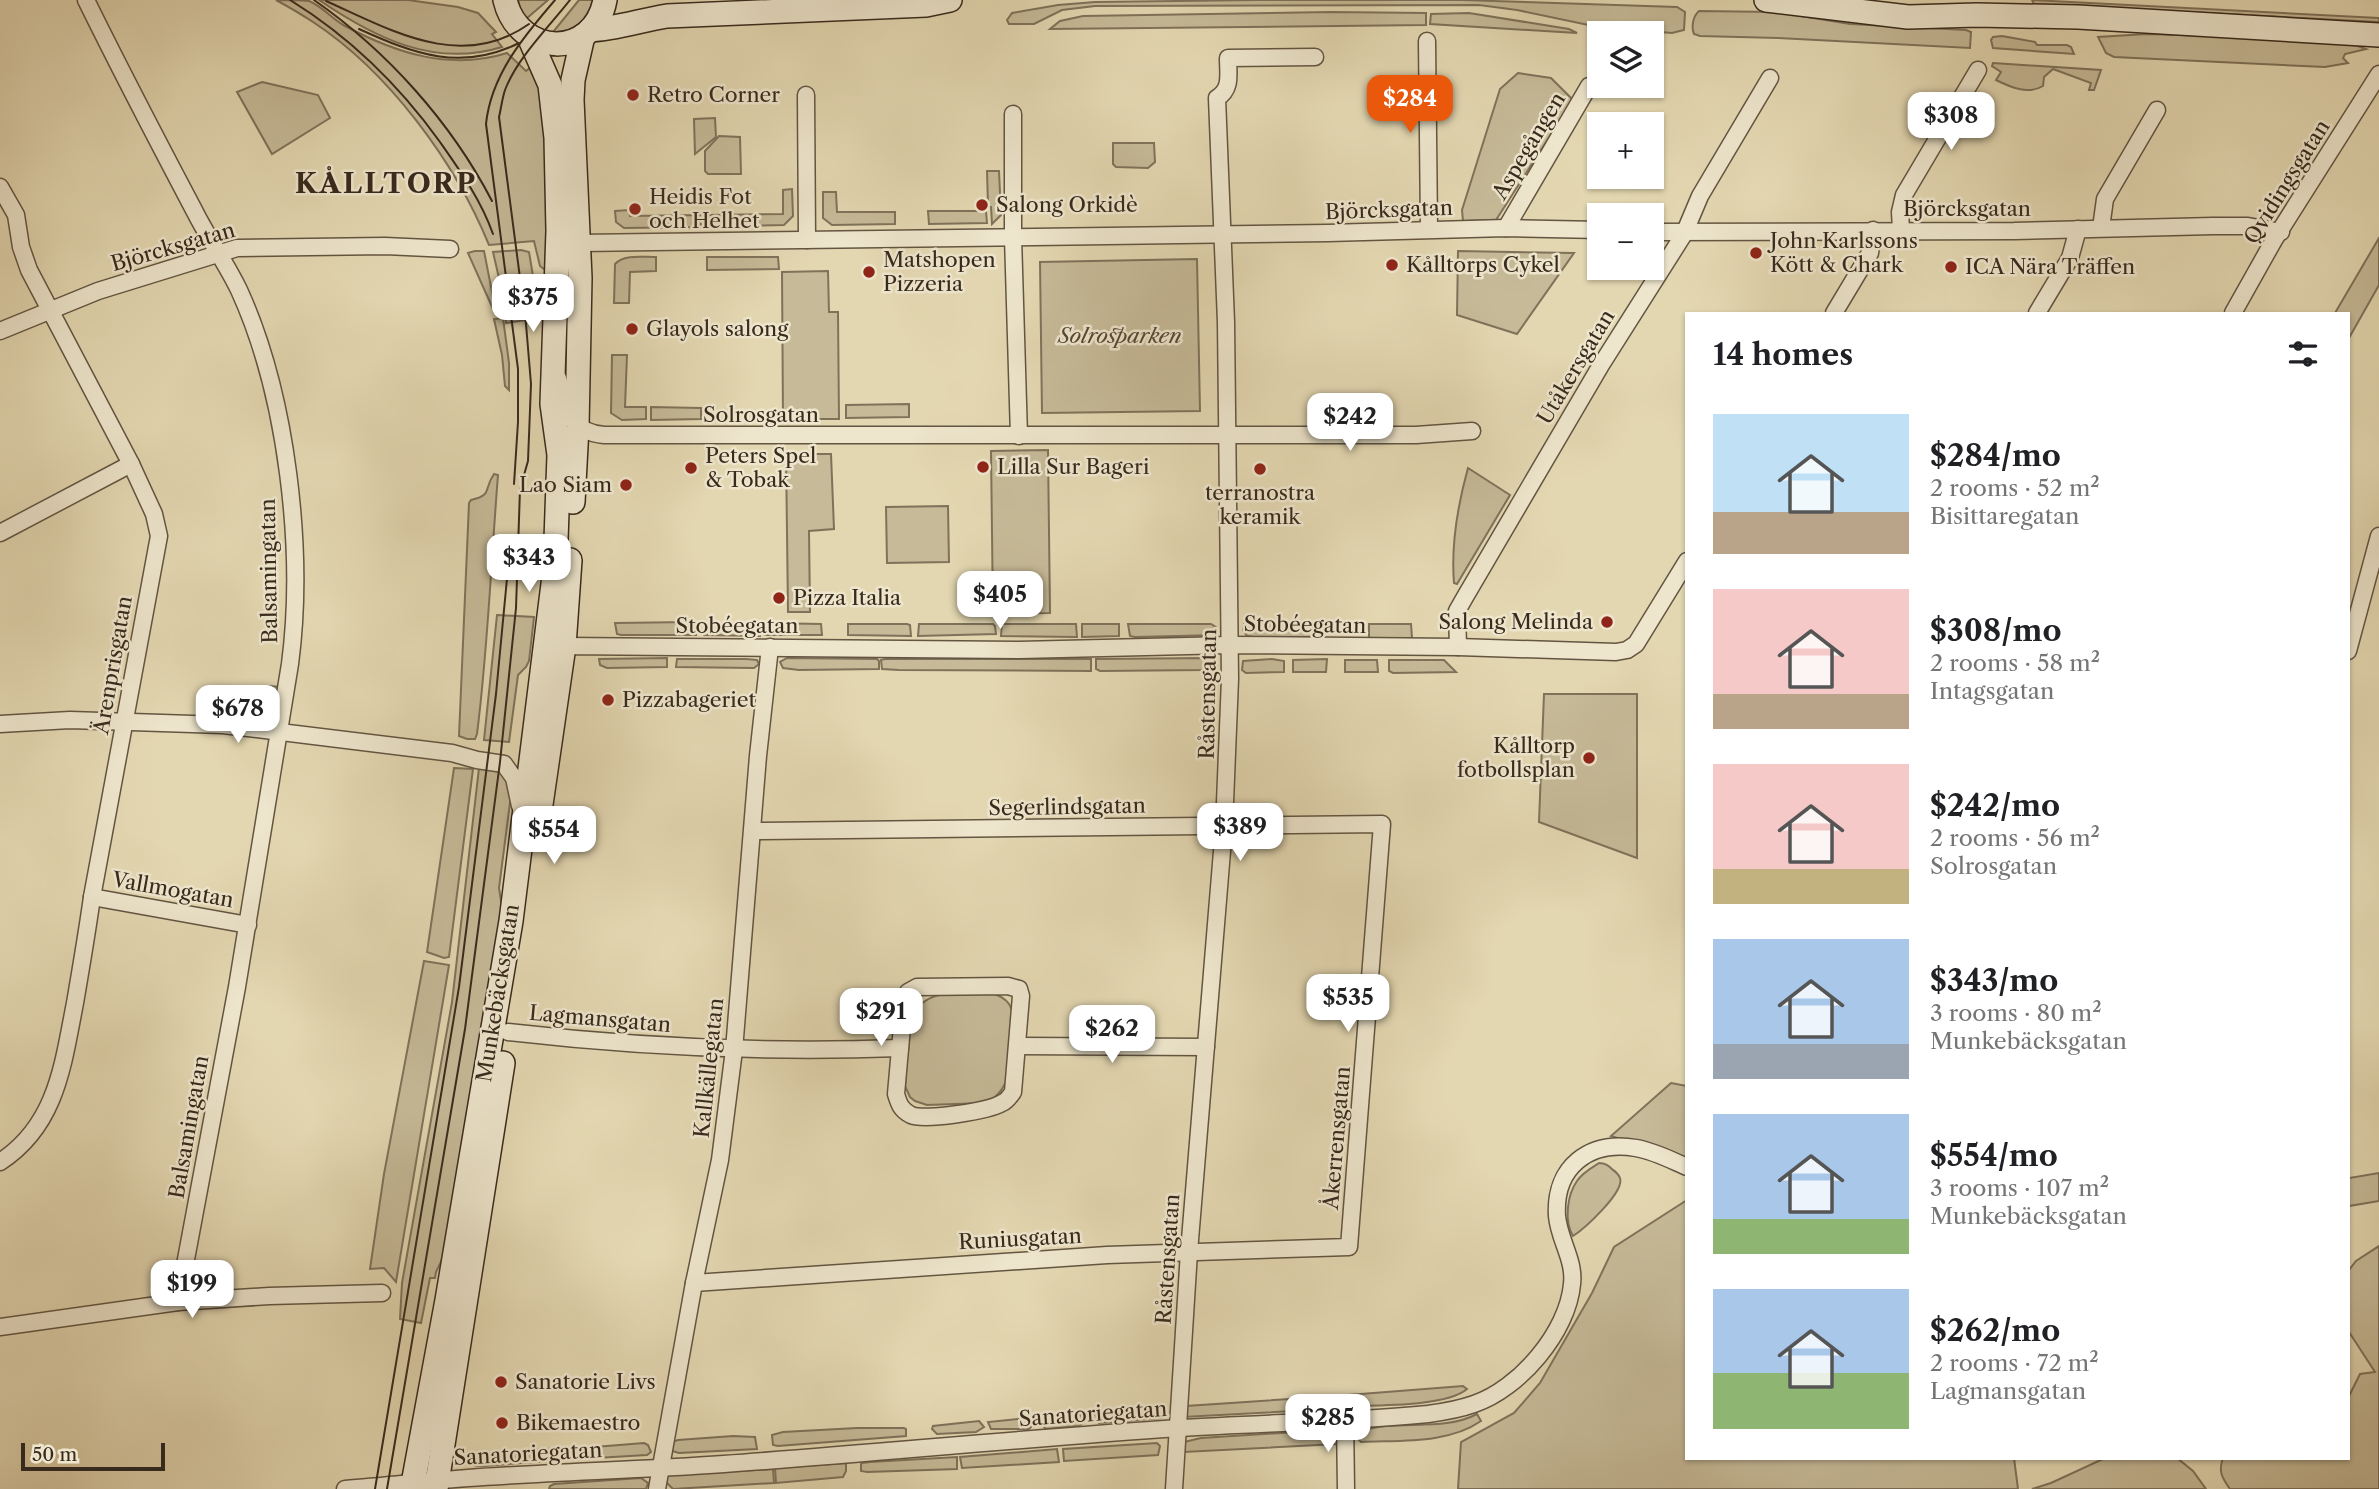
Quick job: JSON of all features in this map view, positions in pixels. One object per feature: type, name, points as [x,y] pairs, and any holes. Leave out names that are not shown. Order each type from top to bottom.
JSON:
[{"type":"street","name":"Balsamingatan","points":[[86,0],[196,215],[239,291],[258,341],[278,415],[292,532],[294,620],[279,731],[247,925],[178,1302]]},
{"type":"street","name":"Munkebäcksgatan","points":[[437,1485],[508,1032],[554,650],[577,427],[580,243],[577,229],[573,80],[587,33],[600,18],[605,0]]},
{"type":"street","points":[[529,37],[555,44],[575,40],[587,33],[667,16],[813,5],[926,5],[950,0]]},
{"type":"street","points":[[1766,0],[1908,17],[2078,17],[2379,35]]},
{"type":"street","name":"Munkebäcksgatan","points":[[412,1486],[500,989],[522,833],[554,650],[559,455],[552,404],[558,231],[554,103],[546,73],[529,37],[500,4]]},
{"type":"street","points":[[1427,41],[1429,229]]},
{"type":"street","points":[[1222,235],[1217,98],[1225,93],[1228,84],[1228,58],[1315,57]]},
{"type":"street","points":[[1901,230],[1900,212],[1904,195],[1978,70]]},
{"type":"street","name":"Qvidingsgatan","points":[[2234,312],[2379,74]]},
{"type":"street","name":"Utåkersgatan","points":[[1458,647],[1457,611],[1601,365],[1684,234],[1700,196],[1770,78]]},
{"type":"street","name":"Aspegången","points":[[1506,228],[1587,89]]},
{"type":"street","points":[[806,96],[807,240]]},
{"type":"street","points":[[2101,228],[2105,199],[2157,110]]},
{"type":"street","points":[[1013,114],[1013,237],[1019,436]]},
{"type":"street","name":"Ärenprisgatan","points":[[0,187],[16,215],[21,247],[29,270],[131,464],[154,514],[159,536],[92,897],[85,953],[59,1082],[45,1113],[32,1133],[21,1147],[0,1162]]},
{"type":"street","name":"Björcksgatan","points":[[1664,233],[2248,226],[2281,232]]},
{"type":"street","name":"Björcksgatan","points":[[580,243],[1222,235],[1429,229],[1587,230]]},
{"type":"street","points":[[2039,312],[2070,258],[2078,229]]},
{"type":"street","points":[[1835,312],[1870,253],[1873,230]]},
{"type":"street","name":"Råstensgatan","points":[[1174,1489],[1189,1251],[1224,827],[1230,645],[1222,235]]},
{"type":"street","name":"Björcksgatan","points":[[0,331],[50,309],[128,281],[237,248],[385,246],[450,249]]},
{"type":"street","points":[[554,359],[563,398],[577,427]]},
{"type":"street","name":"Solrosgatan","points":[[577,427],[585,433],[604,435],[1416,435],[1472,431]]},
{"type":"street","points":[[0,533],[131,464]]},
{"type":"street","points":[[2350,644],[2379,536]]},
{"type":"street","name":"Stobéegatan","points":[[554,650],[770,647],[1019,650],[1230,645],[1458,647],[1616,652],[1636,645],[1685,564]]},
{"type":"street","name":"Kallkällegatan","points":[[657,1489],[694,1283],[720,1160],[734,1050],[770,647]]},
{"type":"street","points":[[0,724],[70,720],[223,725],[452,752],[477,760],[504,764],[509,768],[519,794],[522,833]]},
{"type":"street","name":"Segerlindsgatan","points":[[753,831],[1382,824]]},
{"type":"street","name":"Åkerrensgatan","points":[[1349,1247],[1382,824]]},
{"type":"street","name":"Vallmogatan","points":[[92,897],[247,925]]},
{"type":"street","points":[[1008,986],[1019,989],[1021,996],[1018,1046],[1013,1092],[1004,1102],[991,1109],[957,1115],[914,1117],[901,1108],[896,1094],[904,1004],[908,992],[917,987],[1008,986]]},
{"type":"street","name":"Lagmansgatan","points":[[508,1032],[595,1042],[734,1050],[826,1051],[900,1048]]},
{"type":"street","points":[[1018,1046],[1206,1047]]},
{"type":"street","name":"Sanatoriegatan","points":[[345,1489],[437,1485],[1179,1428],[1432,1413],[1475,1404],[1495,1394],[1525,1372],[1554,1336],[1567,1311],[1573,1279],[1571,1261],[1558,1218],[1559,1192],[1565,1175],[1580,1157],[1593,1150],[1635,1147],[1685,1166]]},
{"type":"street","name":"Runiusgatan","points":[[694,1283],[936,1265],[1189,1251],[1349,1247]]},
{"type":"street","points":[[0,1327],[178,1302],[382,1293]]},
{"type":"street","points":[[1345,1419],[1346,1489]]},
{"type":"green space","points":[[276,0],[309,1],[364,36],[404,51],[465,60],[507,53],[526,71],[531,67],[539,81],[550,154],[545,270],[540,266],[534,241],[489,245],[458,182],[417,121],[393,93],[368,66],[341,43]]},
{"type":"green space","points":[[319,0],[408,0],[458,7],[478,13],[496,32],[492,34],[502,47],[477,53],[453,54],[406,46],[362,26]]},
{"type":"green space","points":[[518,0],[548,0],[526,19]]},
{"type":"green space","points":[[579,0],[593,0],[584,19],[574,28],[553,32]]},
{"type":"green space","points":[[1462,0],[1677,7],[1685,12],[1684,30],[1672,33],[1664,32],[1664,21],[1587,21],[1587,25],[1479,5],[1095,6],[1062,10],[1034,24],[1009,24],[1007,20],[1012,13],[1095,2]]},
{"type":"green space","points":[[2032,0],[2379,18],[2379,22],[2034,4]]},
{"type":"green space","points":[[1699,11],[1776,12],[1850,24],[1966,30],[1971,32],[1970,48],[1700,36],[1694,34],[1693,28]]},
{"type":"green space","points":[[1426,13],[1426,25],[1050,29],[1060,21],[1083,16]]},
{"type":"green space","points":[[1469,13],[1569,29],[1577,33],[1430,24],[1431,14]]},
{"type":"green space","points":[[2147,34],[2355,45],[2366,49],[2345,54],[2343,58],[2348,63],[2325,67],[2114,57],[2106,53],[2098,37]]},
{"type":"green space","points":[[1993,37],[2035,42],[2037,45],[2067,45],[2074,54],[1993,48]]},
{"type":"green space","points":[[1993,63],[2101,70],[2094,90],[2089,90],[2091,83],[2053,69],[2044,77],[2043,86],[2025,90],[1996,80],[2001,72],[1992,66]]},
{"type":"green space","points":[[1518,73],[1551,78],[1573,100],[1496,220],[1463,221],[1462,210],[1500,89]]},
{"type":"green space","points":[[262,82],[318,95],[330,118],[272,154],[237,92]]},
{"type":"green space","points":[[715,118],[716,137],[695,154],[694,119]]},
{"type":"green space","points":[[719,136],[740,137],[741,174],[708,174],[705,171],[705,151]]},
{"type":"green space","points":[[1113,143],[1154,143],[1155,162],[1148,168],[1116,167],[1113,164]]},
{"type":"green space","points":[[987,171],[999,171],[1001,215],[992,224],[991,207],[988,206]]},
{"type":"green space","points":[[792,189],[793,216],[784,225],[709,227],[708,215],[783,214],[783,190]]},
{"type":"green space","points":[[823,192],[836,192],[837,212],[895,212],[895,224],[832,225],[823,218]]},
{"type":"green space","points":[[629,210],[630,216],[700,215],[701,227],[624,228],[616,222],[615,211]]},
{"type":"green space","points":[[928,211],[986,211],[987,223],[929,224]]},
{"type":"green space","points":[[2379,238],[2379,285],[2350,336],[2350,312],[2336,312]]},
{"type":"green space","points":[[484,251],[493,309],[468,253]]},
{"type":"green space","points":[[1458,251],[1574,253],[1517,334],[1457,315]]},
{"type":"green space","points":[[493,252],[529,252],[534,282],[527,283],[533,319],[506,323]]},
{"type":"green space","points":[[628,257],[656,257],[656,271],[630,272],[629,303],[614,303],[615,264]]},
{"type":"green space","points":[[707,257],[778,257],[779,269],[707,270]]},
{"type":"green space","name":"Solrosparken","points":[[1197,259],[1200,411],[1042,413],[1040,262]]},
{"type":"green space","points":[[828,271],[829,312],[838,312],[839,419],[783,419],[782,272]]},
{"type":"green space","points":[[503,318],[509,363],[509,390],[505,386],[494,319]]},
{"type":"green space","points":[[612,355],[627,355],[625,407],[646,407],[646,419],[622,420],[611,413]]},
{"type":"green space","points":[[909,404],[909,417],[846,418],[846,405]]},
{"type":"green space","points":[[651,407],[701,408],[701,419],[651,420]]},
{"type":"green space","points":[[1048,450],[1050,613],[993,614],[991,451]]},
{"type":"green space","points":[[786,454],[831,454],[834,529],[809,531],[810,612],[788,612]]},
{"type":"green space","points":[[1468,468],[1510,495],[1457,584],[1454,583],[1453,569],[1454,540]]},
{"type":"green space","points":[[494,474],[498,475],[481,702],[477,734],[475,739],[467,739],[459,736],[469,503],[485,494]]},
{"type":"green space","points":[[948,506],[949,562],[887,563],[886,507]]},
{"type":"green space","points":[[497,615],[534,617],[529,661],[518,675],[509,742],[484,740]]},
{"type":"green space","points":[[615,623],[696,623],[696,635],[621,635],[617,634]]},
{"type":"green space","points":[[704,623],[758,623],[760,636],[704,635]]},
{"type":"green space","points":[[768,623],[821,624],[822,635],[765,635]]},
{"type":"green space","points":[[848,624],[907,624],[910,625],[911,636],[848,635]]},
{"type":"green space","points":[[919,624],[993,624],[996,634],[918,636]]},
{"type":"green space","points":[[1002,624],[1076,624],[1077,637],[1001,636]]},
{"type":"green space","points":[[1082,624],[1119,624],[1119,636],[1082,637]]},
{"type":"green space","points":[[1128,624],[1211,624],[1216,627],[1217,635],[1135,637],[1130,636]]},
{"type":"green space","points":[[1244,624],[1318,624],[1320,629],[1317,636],[1312,637],[1253,637],[1247,636],[1243,630]]},
{"type":"green space","points":[[1369,624],[1411,624],[1412,638],[1369,638]]},
{"type":"green space","points":[[667,658],[667,667],[607,668],[600,665],[599,659]]},
{"type":"green space","points":[[787,658],[877,659],[879,669],[783,668],[780,662]]},
{"type":"green space","points":[[677,659],[746,659],[757,660],[759,664],[754,668],[676,667]]},
{"type":"green space","points":[[1091,659],[1091,671],[882,669],[881,660]]},
{"type":"green space","points":[[1096,659],[1216,660],[1217,667],[1205,670],[1096,669]]},
{"type":"green space","points":[[1327,659],[1326,672],[1293,672],[1293,660]]},
{"type":"green space","points":[[1345,660],[1377,660],[1378,672],[1345,672]]},
{"type":"green space","points":[[1389,660],[1444,660],[1456,672],[1393,673],[1389,671]]},
{"type":"green space","points":[[1243,661],[1284,661],[1284,672],[1246,673],[1242,670]]},
{"type":"green space","points":[[269,686],[279,687],[275,712],[251,711],[251,705],[267,706]]},
{"type":"green space","name":"Kålltorp fotbollsplan","points":[[1544,694],[1637,694],[1637,858],[1539,822]]},
{"type":"green space","points":[[454,768],[473,769],[449,957],[444,958],[427,952]]},
{"type":"green space","points":[[479,768],[501,770],[508,780],[511,795],[499,888],[504,920],[450,1243],[435,1278],[430,1278],[421,1323],[400,1319],[402,1283],[452,1002]]},
{"type":"green space","points":[[424,961],[449,965],[396,1282],[384,1268],[370,1269],[384,1174]]},
{"type":"green space","points":[[992,993],[1007,1002],[1014,1017],[1010,1067],[1002,1089],[994,1098],[983,1103],[927,1105],[915,1101],[905,1086],[910,1020],[917,1009],[934,996]]},
{"type":"green space","points":[[1671,1083],[1685,1086],[1685,1159],[1611,1136]]},
{"type":"green space","points":[[1599,1163],[1616,1172],[1620,1184],[1602,1210],[1573,1236],[1568,1223],[1571,1194],[1581,1176]]},
{"type":"green space","points":[[2379,1173],[2379,1201],[2350,1206],[2350,1178]]},
{"type":"green space","points":[[1685,1201],[1685,1460],[2014,1460],[2018,1489],[1458,1489],[1461,1442],[1514,1413],[1540,1383],[1592,1293],[1614,1247]]},
{"type":"green space","points":[[2379,1246],[2379,1489],[2230,1489],[2222,1474],[2223,1460],[2350,1460],[2350,1394],[2360,1374],[2375,1372],[2350,1334],[2350,1269],[2356,1261]]},
{"type":"green space","points":[[1463,1386],[1467,1389],[1457,1395],[1410,1404],[1347,1406],[1344,1396],[1348,1395]]},
{"type":"green space","points":[[1305,1398],[1314,1404],[1313,1410],[1183,1417],[1186,1406]]},
{"type":"green space","points":[[1161,1408],[1161,1418],[1099,1423],[1095,1414]]},
{"type":"green space","points":[[1078,1414],[1084,1422],[1079,1426],[1046,1429],[1040,1423],[1041,1417]]},
{"type":"green space","points":[[1477,1414],[1481,1421],[1454,1434],[1407,1441],[1361,1442],[1358,1439],[1361,1431],[1375,1428],[1450,1423]]},
{"type":"green space","points":[[1029,1418],[1029,1429],[991,1429],[988,1422]]},
{"type":"green space","points":[[979,1421],[984,1427],[976,1432],[937,1434],[932,1429],[933,1426]]},
{"type":"green space","points":[[904,1428],[906,1436],[773,1445],[772,1435],[783,1432]]},
{"type":"green space","points":[[1328,1430],[1337,1433],[1337,1444],[1184,1452],[1184,1442],[1201,1438]]},
{"type":"green space","points":[[755,1437],[757,1449],[679,1453],[672,1451],[670,1445],[678,1440]]},
{"type":"green space","points":[[644,1443],[651,1452],[647,1455],[579,1459],[575,1455],[576,1450],[582,1448]]},
{"type":"green space","points":[[1157,1443],[1160,1446],[1158,1455],[1064,1461],[1063,1449]]},
{"type":"green space","points":[[571,1447],[573,1459],[475,1466],[473,1457],[484,1454]]},
{"type":"green space","points":[[1057,1449],[1059,1462],[962,1468],[960,1457]]},
{"type":"green space","points":[[957,1457],[957,1469],[861,1471],[862,1463]]},
{"type":"green space","points":[[2101,1460],[2179,1460],[2193,1471],[2206,1489],[2032,1489]]},
{"type":"green space","points":[[846,1463],[843,1477],[776,1483],[775,1468]]},
{"type":"green space","points":[[773,1469],[774,1483],[673,1489],[667,1483],[667,1477],[670,1475]]},
{"type":"green space","points":[[641,1478],[648,1483],[646,1489],[549,1489],[554,1484]]},
{"type":"tram line","points":[[290,0],[353,46],[408,101],[463,175],[493,234]]},
{"type":"tram line","points":[[314,0],[367,42],[415,90],[457,143],[492,201]]},
{"type":"tram line","points":[[514,484],[518,369],[486,124],[489,106],[502,73],[521,42],[555,0]]},
{"type":"tram line","points":[[387,1489],[465,1029],[500,762],[516,608],[520,489],[528,461],[531,384],[526,324],[499,117],[505,90],[517,66],[570,0]]},
{"type":"tram line","points":[[326,1],[401,34],[452,45],[478,45],[503,38],[529,24]]},
{"type":"tram line","points":[[359,29],[419,52],[457,58],[498,52],[519,43]]},
{"type":"tram line","points":[[375,1489],[459,987],[496,694],[508,568]]},
{"type":"place","name":"Retro Corner","points":[[633,95]]},
{"type":"place","name":"Salong Orkidè","points":[[982,205]]},
{"type":"place","name":"Heidis Fot och Helhet","points":[[635,209]]},
{"type":"place","name":"John Karlssons Kött & Chark","points":[[1756,253]]},
{"type":"place","name":"Kålltorps Cykel","points":[[1392,265]]},
{"type":"place","name":"ICA Nära Träffen","points":[[1951,267]]},
{"type":"place","name":"Matshopen Pizzeria","points":[[869,272]]},
{"type":"place","name":"Glayols salong","points":[[632,329]]},
{"type":"place","name":"Lilla Sur Bageri","points":[[983,467]]},
{"type":"place","name":"Peters Spel & Tobak","points":[[691,468]]},
{"type":"place","name":"terranostra keramik","points":[[1260,469]]},
{"type":"place","name":"Lao Siam","points":[[626,485]]},
{"type":"place","name":"Pizza Italia","points":[[779,598]]},
{"type":"place","name":"Salong Melinda","points":[[1607,622]]},
{"type":"place","name":"Pizzabageriet","points":[[608,700]]},
{"type":"place","name":"Kålltorp fotbollsplan","points":[[1589,758]]},
{"type":"place","name":"Sanatorie Livs","points":[[501,1382]]},
{"type":"place","name":"Bikemaestro","points":[[502,1423]]},
{"type":"district","name":"KÅLLTORP","points":[[386,183]]}]
